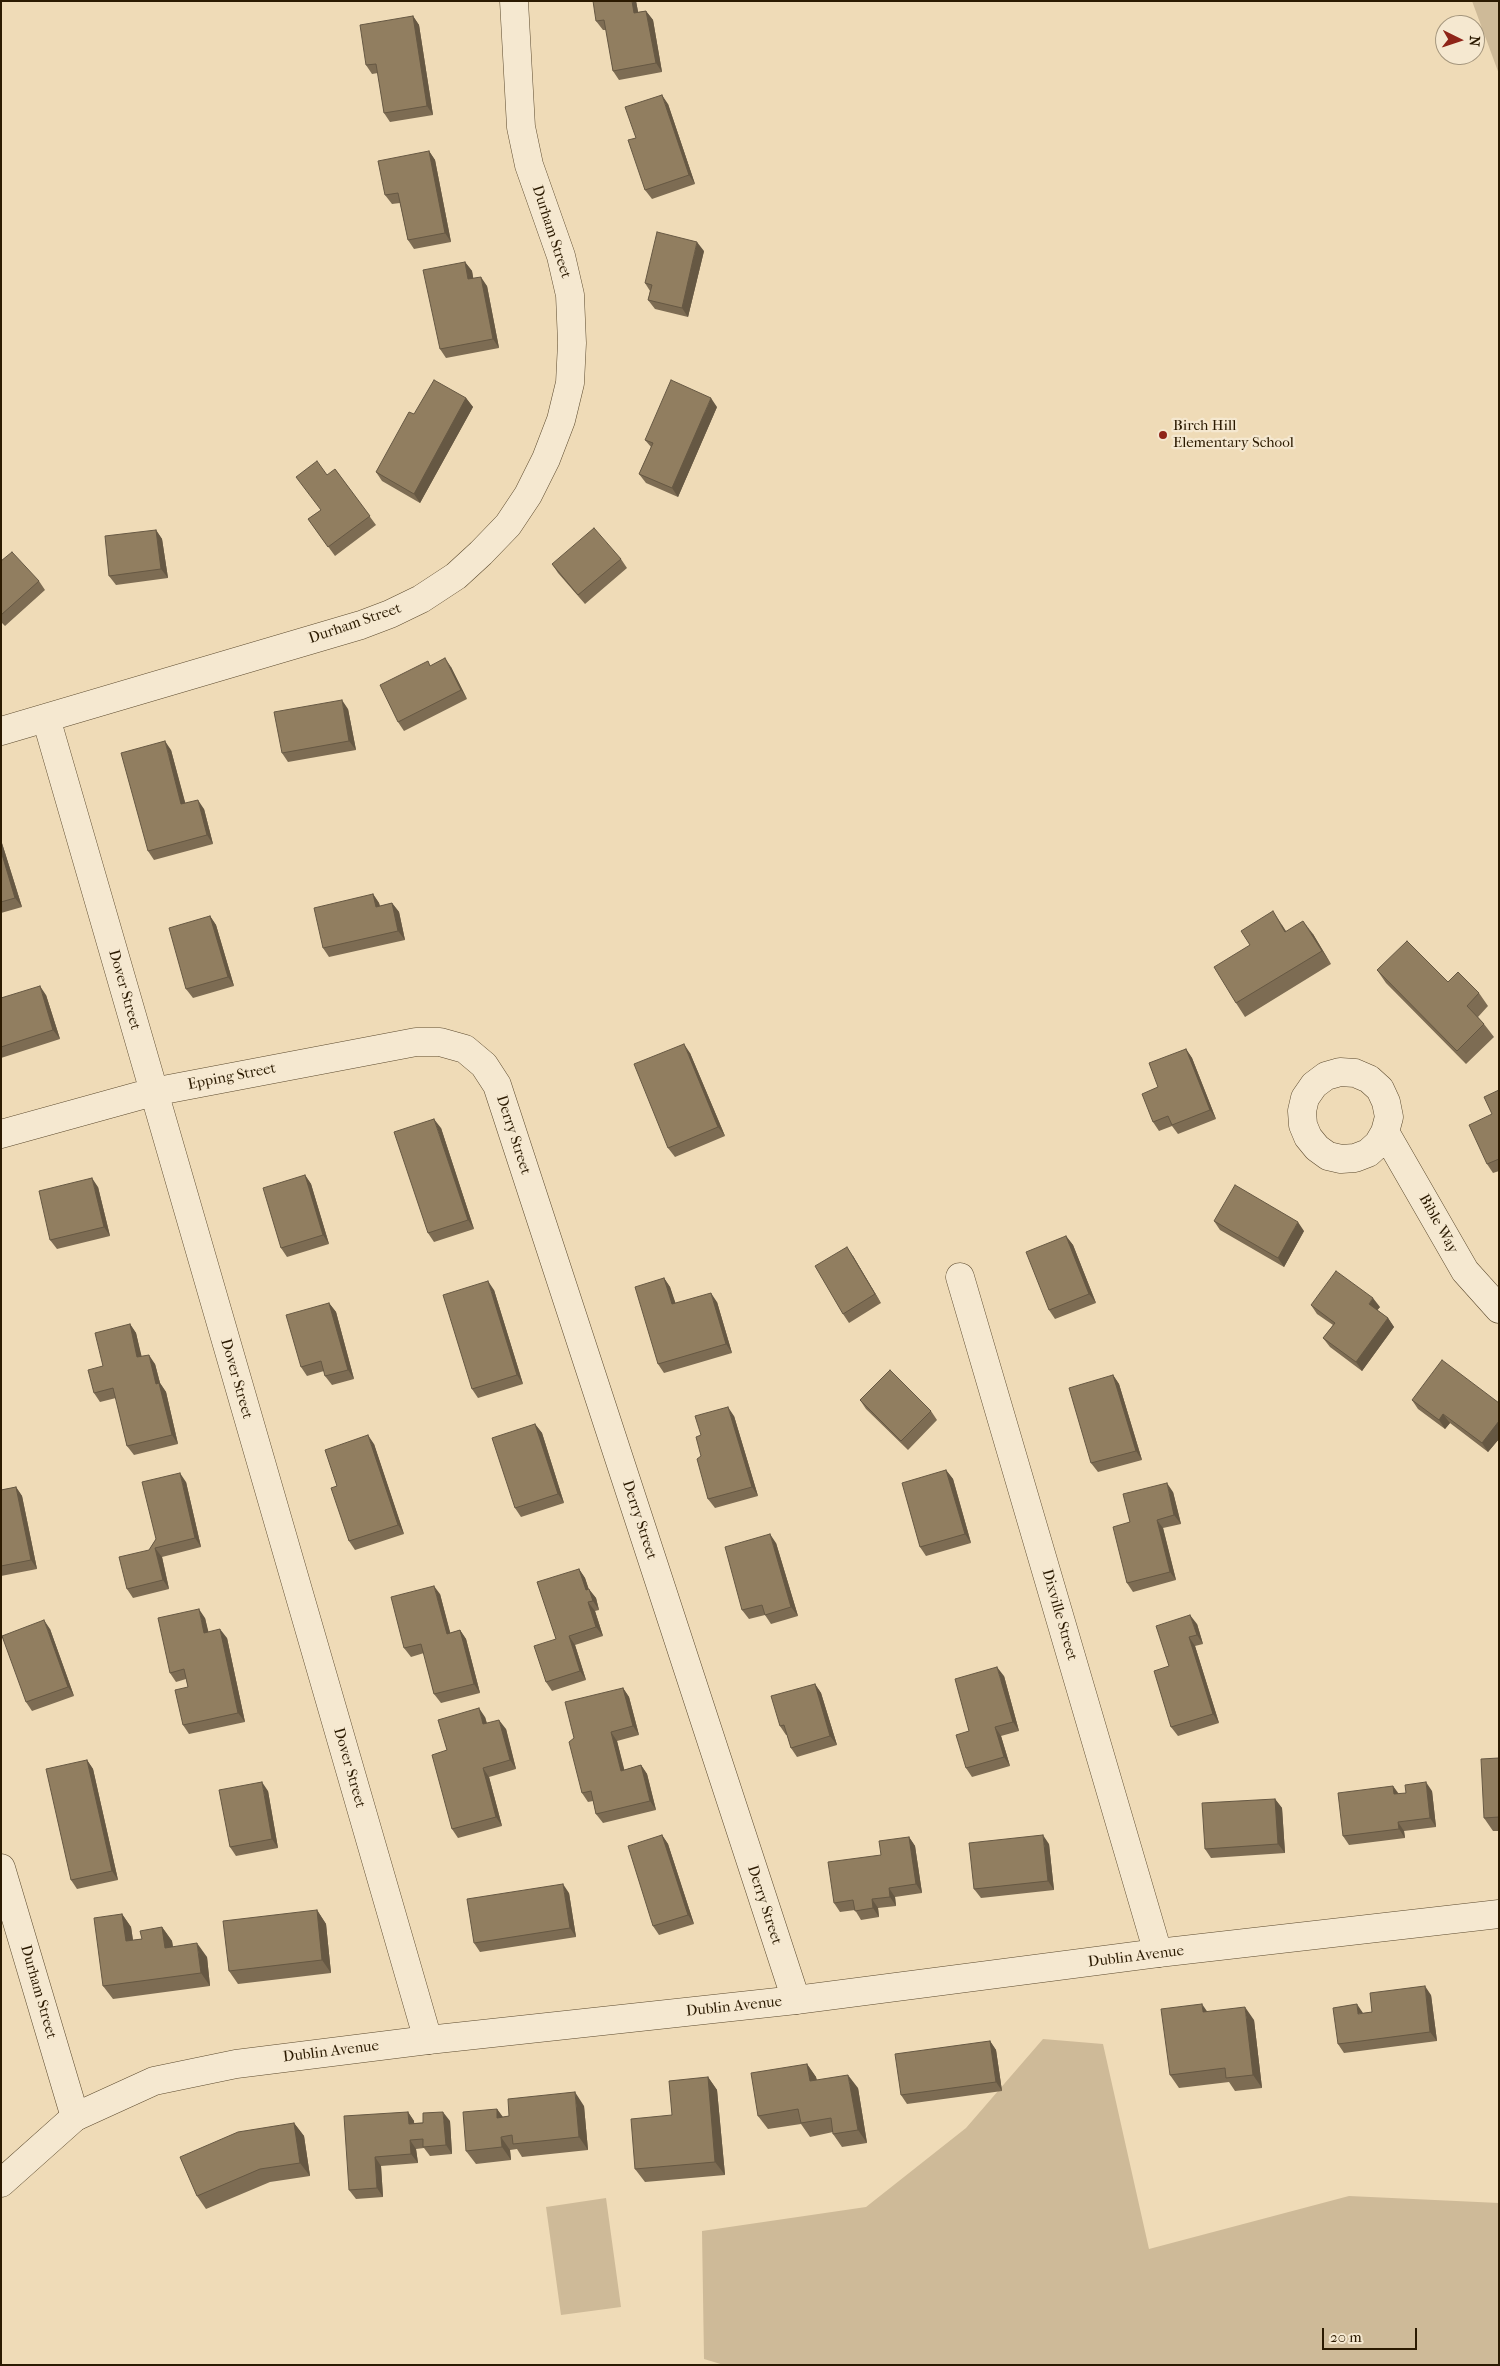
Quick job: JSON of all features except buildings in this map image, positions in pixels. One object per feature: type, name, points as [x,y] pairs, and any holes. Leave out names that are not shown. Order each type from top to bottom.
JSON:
[{"type":"street","name":"Durham Street","points":[[1,731],[361,625],[390,614],[420,599],[456,576],[508,525],[528,495],[546,459],[561,420],[570,382],[572,342],[570,295],[562,256],[529,165],[521,126],[514,1]]},
{"type":"street","name":"Dover Street","points":[[46,718],[428,2040]]},
{"type":"street","name":"Epping Street","points":[[1,1134],[153,1092],[416,1042],[440,1042],[465,1049]]},
{"type":"street","name":"Derry Street","points":[[465,1049],[484,1065],[497,1085],[796,2000]]},
{"type":"street","name":"Bible Way","points":[[1386,1132],[1465,1271],[1499,1309]]},
{"type":"street","name":"Dixville Street","points":[[960,1277],[1158,1954]]},
{"type":"street","name":"Durham Street","points":[[1,1868],[75,2117]]},
{"type":"street","name":"Dublin Avenue","points":[[1,2183],[75,2117],[154,2080],[236,2064],[428,2040],[796,2000],[1158,1954],[1499,1914]]},
{"type":"shaded area","points":[[1472,1],[1499,1],[1499,74],[1485,36],[1485,15],[1477,15]]},
{"type":"shaded area","points":[[1043,2039],[1103,2044],[1149,2249],[1349,2196],[1499,2203],[1499,2365],[724,2365],[704,2359],[702,2231],[866,2207],[966,2128]]},
{"type":"shaded area","points":[[606,2198],[621,2307],[561,2315],[546,2207]]},
{"type":"place","name":"Birch Hill Elementary School","points":[[1163,435]]}]
